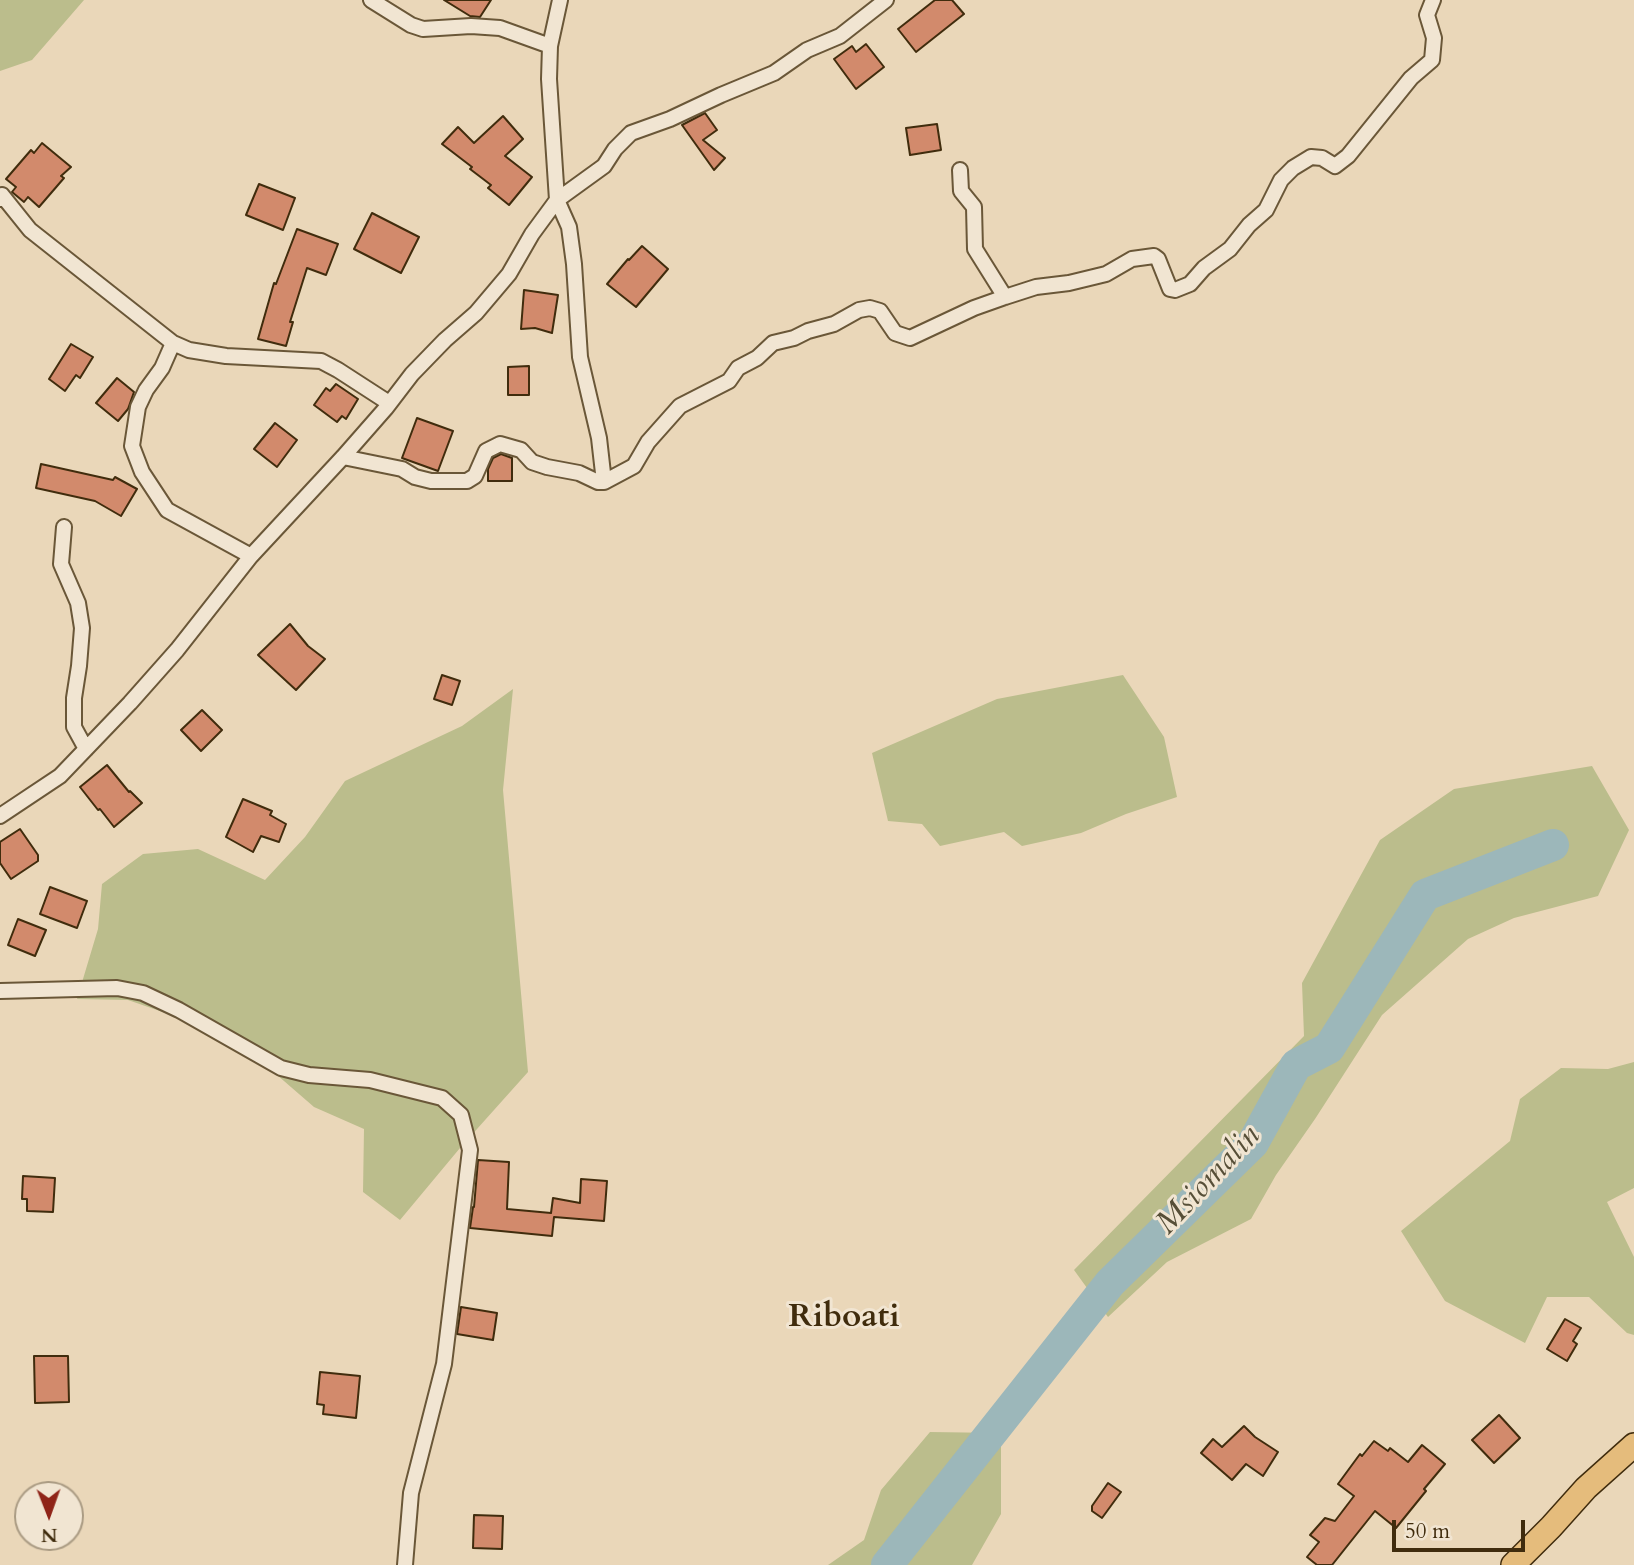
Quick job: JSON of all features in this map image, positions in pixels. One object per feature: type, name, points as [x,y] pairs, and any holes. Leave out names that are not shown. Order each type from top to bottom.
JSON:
[{"type":"main road","points":[[1513,1565],[1586,1488],[1634,1446]]},
{"type":"street","points":[[371,0],[424,29],[471,26],[500,28],[550,46]]},
{"type":"street","points":[[560,0],[550,46],[551,118],[558,201],[569,227],[580,357],[599,438],[604,482]]},
{"type":"street","points":[[0,816],[60,776],[177,649],[251,556],[343,457],[412,374],[476,313],[509,274],[532,234],[558,201],[604,166],[615,149],[631,134],[670,120],[775,73],[807,50],[840,36],[886,0]]},
{"type":"street","points":[[343,457],[402,469],[415,477],[431,481],[467,481],[475,475],[486,451],[500,444],[520,450],[532,461],[547,467],[579,473],[604,482],[634,466],[648,442],[680,406],[729,381],[738,369],[757,358],[773,343],[834,324],[859,310],[870,308],[880,311],[895,332],[910,338],[974,308],[1005,297],[1036,287],[1106,274],[1132,260],[1154,256],[1158,259],[1170,289],[1175,290],[1190,284],[1204,268],[1230,250],[1249,225],[1266,210],[1281,180],[1293,168],[1311,157],[1322,158],[1335,166],[1348,156],[1411,78],[1432,60],[1434,38],[1427,15],[1433,0]]},
{"type":"street","points":[[960,170],[961,191],[974,206],[975,250],[1005,297]]},
{"type":"street","points":[[0,199],[2,195],[30,230],[173,342],[189,350],[226,356],[321,361],[389,403]]},
{"type":"street","points":[[173,342],[162,369],[146,390],[138,407],[132,446],[142,472],[167,510],[251,556]]},
{"type":"street","points":[[64,527],[61,565],[78,603],[82,628],[74,698],[74,727],[86,748]]},
{"type":"street","points":[[0,991],[117,988],[143,993],[179,1010],[281,1068],[309,1075],[370,1080],[442,1098],[461,1115],[470,1150],[446,1351],[411,1493],[405,1565]]},
{"type":"green space","points":[[0,0],[84,0],[32,60],[0,71]]},
{"type":"green space","points":[[1123,675],[1164,737],[1177,797],[1081,833],[1022,846],[1004,832],[940,846],[922,824],[888,821],[872,753],[997,699]]},
{"type":"green space","points":[[513,689],[503,790],[528,1072],[400,1220],[363,1192],[364,1129],[314,1107],[232,1036],[128,1000],[77,999],[98,929],[102,884],[143,854],[198,849],[265,880],[305,837],[345,781],[462,726]]},
{"type":"green space","points":[[1592,766],[1629,830],[1598,896],[1514,918],[1468,939],[1382,1015],[1276,1175],[1251,1219],[1167,1262],[1108,1317],[1074,1270],[1304,1036],[1302,983],[1380,840],[1454,789]]},
{"type":"green space","points":[[1634,1062],[1634,1188],[1607,1202],[1634,1257],[1634,1335],[1627,1333],[1589,1297],[1547,1297],[1525,1343],[1445,1301],[1401,1231],[1510,1141],[1520,1099],[1561,1068],[1608,1069]]},
{"type":"green space","points":[[930,1432],[1001,1433],[1001,1514],[972,1565],[828,1565],[864,1540],[881,1490]]},
{"type":"building","points":[[444,0],[491,0],[480,17],[470,16]]},
{"type":"building","points":[[935,0],[952,0],[964,14],[916,52],[898,29]]},
{"type":"building","points":[[866,44],[884,67],[856,89],[834,59],[852,46],[856,52]]},
{"type":"building","points":[[705,113],[717,130],[703,140],[725,158],[714,170],[682,125]]},
{"type":"building","points":[[503,116],[523,139],[505,156],[532,177],[509,205],[488,188],[491,185],[470,169],[472,167],[442,144],[458,127],[474,143]]},
{"type":"building","points":[[937,124],[941,150],[910,155],[906,128]]},
{"type":"building","points":[[42,143],[71,167],[61,176],[64,178],[39,207],[28,197],[24,202],[12,192],[16,187],[6,179],[31,150],[34,153]]},
{"type":"building","points":[[259,184],[295,198],[283,230],[246,215]]},
{"type":"building","points":[[372,213],[419,237],[401,273],[354,249]]},
{"type":"building","points":[[297,229],[338,244],[326,275],[307,268],[290,322],[293,322],[286,346],[258,339],[274,283],[276,284]]},
{"type":"building","points":[[642,246],[668,269],[636,307],[607,284]]},
{"type":"building","points":[[524,290],[558,295],[552,333],[535,328],[521,329]]},
{"type":"building","points":[[71,344],[93,357],[80,378],[76,375],[65,391],[49,379]]},
{"type":"building","points":[[529,366],[529,395],[508,395],[508,367]]},
{"type":"building","points":[[117,378],[134,392],[128,409],[118,421],[96,403]]},
{"type":"building","points":[[336,384],[358,399],[346,419],[342,416],[337,422],[314,405],[326,388],[330,391]]},
{"type":"building","points":[[417,418],[453,431],[438,471],[402,458]]},
{"type":"building","points":[[275,423],[297,440],[277,467],[254,449]]},
{"type":"building","points":[[501,454],[512,458],[512,481],[488,481],[488,469],[493,458]]},
{"type":"building","points":[[41,464],[113,480],[115,477],[137,489],[121,516],[95,501],[36,488]]},
{"type":"building","points":[[290,624],[308,646],[325,659],[296,690],[258,655]]},
{"type":"building","points":[[442,675],[460,681],[452,705],[434,699]]},
{"type":"building","points":[[202,710],[222,730],[201,751],[181,730]]},
{"type":"building","points":[[107,765],[129,792],[142,803],[114,827],[80,787]]},
{"type":"building","points":[[243,799],[272,811],[270,815],[286,824],[279,842],[261,836],[253,852],[226,837]]},
{"type":"building","points":[[20,829],[38,855],[38,861],[11,879],[0,863],[0,842]]},
{"type":"building","points":[[50,887],[87,901],[77,928],[40,914]]},
{"type":"building","points":[[18,919],[46,930],[35,956],[8,945]]},
{"type":"building","points":[[478,1160],[509,1162],[507,1209],[551,1213],[553,1198],[580,1203],[581,1179],[607,1181],[604,1221],[554,1217],[552,1236],[470,1228]]},
{"type":"building","points":[[23,1176],[55,1178],[53,1212],[27,1211],[27,1199],[22,1199]]},
{"type":"building","points":[[461,1307],[497,1313],[493,1340],[457,1334]]},
{"type":"building","points":[[1565,1319],[1581,1328],[1573,1341],[1577,1344],[1567,1361],[1547,1349]]},
{"type":"building","points":[[34,1356],[68,1356],[69,1402],[35,1403]]},
{"type":"building","points":[[320,1372],[360,1376],[356,1418],[323,1414],[324,1405],[317,1404]]},
{"type":"building","points":[[1499,1415],[1520,1438],[1494,1463],[1472,1440]]},
{"type":"building","points":[[1244,1426],[1278,1452],[1263,1476],[1246,1464],[1232,1480],[1201,1453],[1213,1439],[1222,1447]]},
{"type":"building","points":[[1374,1441],[1388,1451],[1390,1448],[1408,1462],[1422,1445],[1445,1464],[1396,1528],[1375,1511],[1332,1565],[1317,1565],[1307,1557],[1319,1542],[1310,1535],[1325,1518],[1335,1521],[1354,1496],[1338,1484],[1360,1454],[1362,1456]]},
{"type":"building","points":[[1108,1483],[1121,1492],[1102,1518],[1092,1511],[1092,1506]]},
{"type":"building","points":[[474,1515],[503,1516],[502,1549],[473,1548]]},
{"type":"waterway","name":"Msiomalin","points":[[887,1565],[1110,1283],[1253,1143],[1296,1065],[1329,1048],[1425,895],[1553,845]]},
{"type":"district","name":"Riboati","points":[[844,1318]]}]
